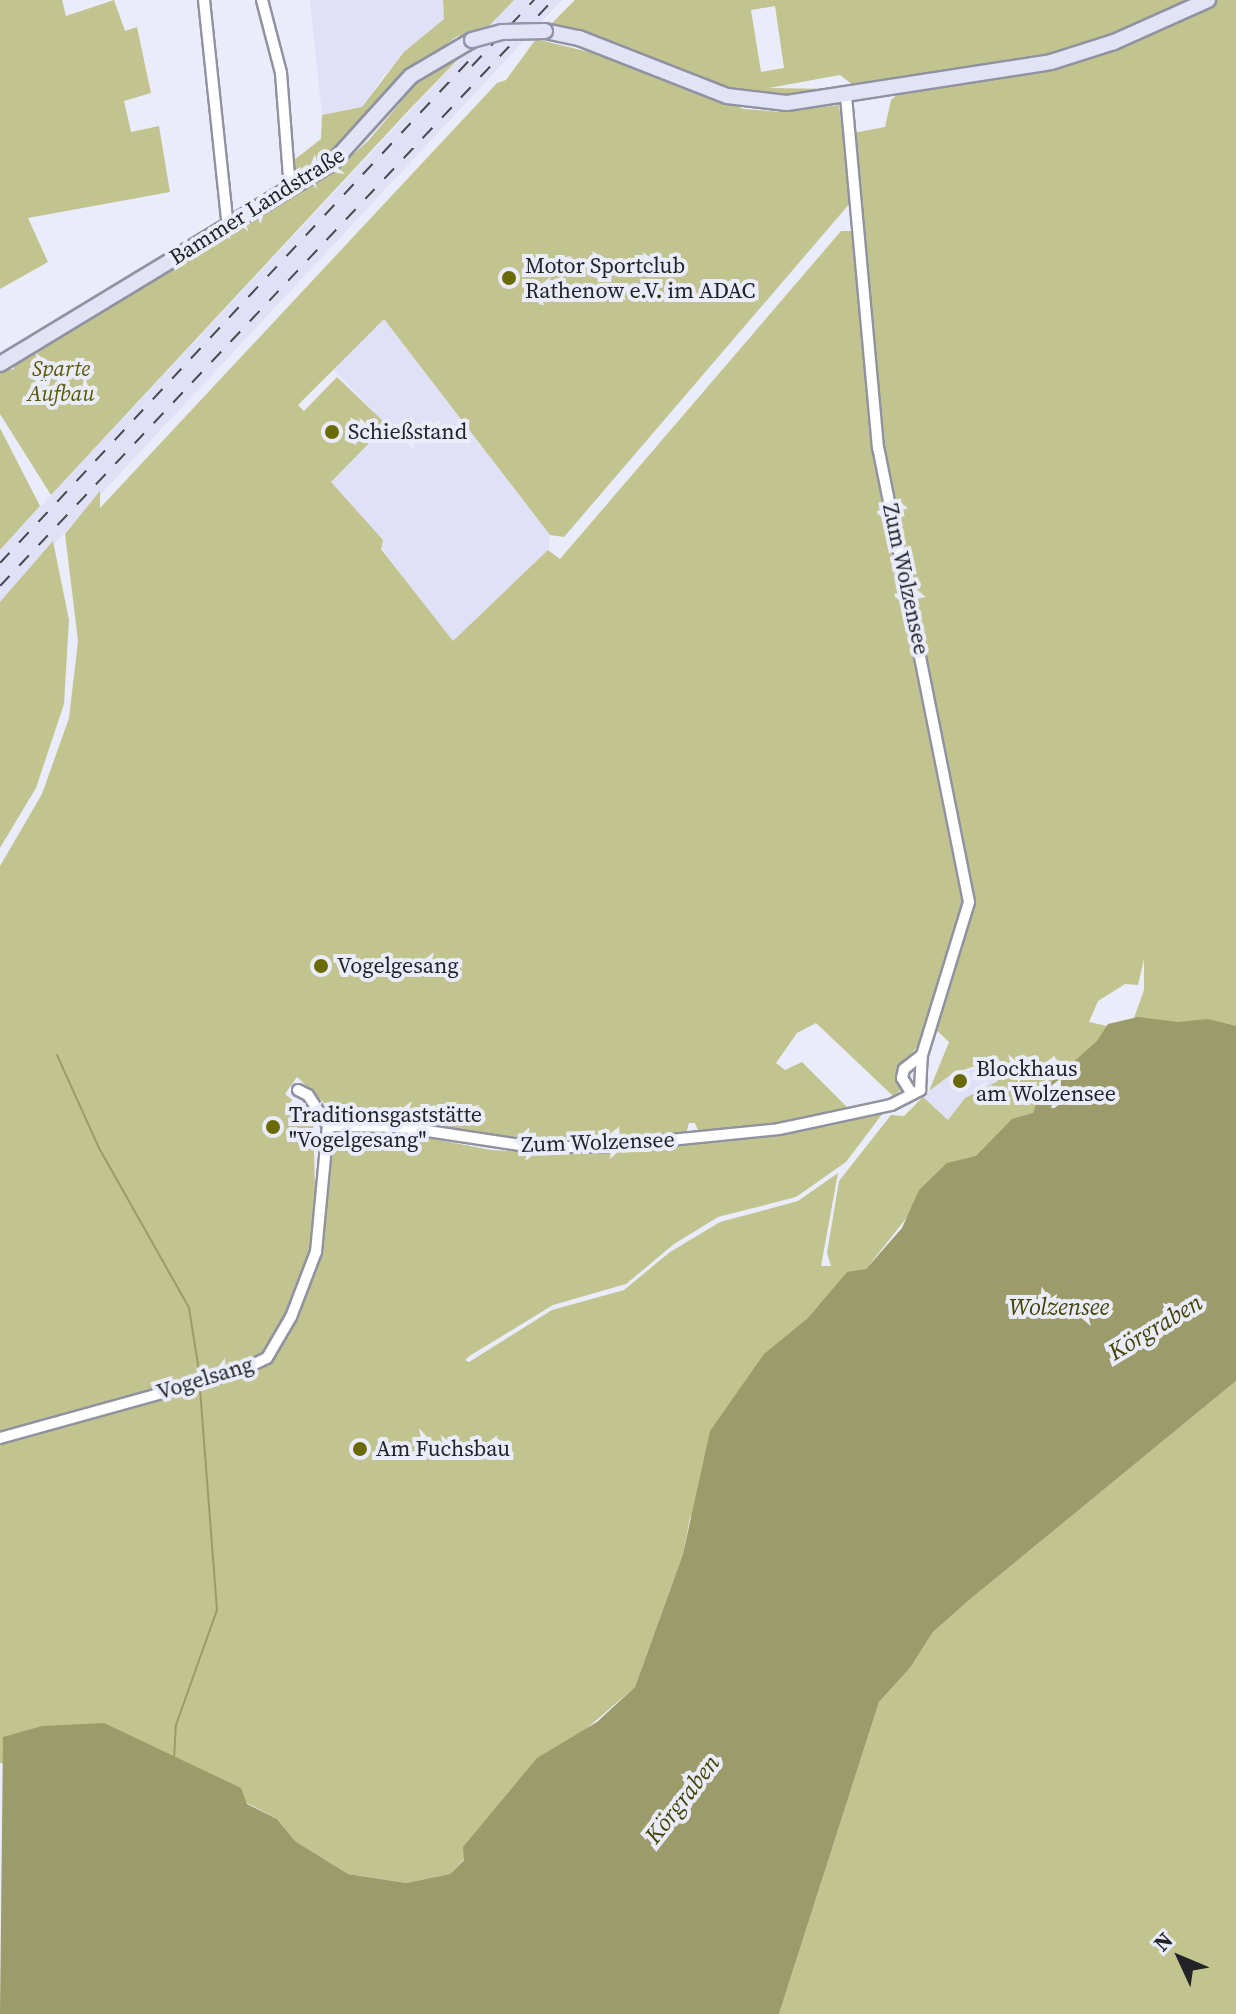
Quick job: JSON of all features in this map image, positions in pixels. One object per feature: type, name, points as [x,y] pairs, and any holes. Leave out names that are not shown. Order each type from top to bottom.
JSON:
[{"type":"main road","name":"Bammer Landstraße","points":[[0,364],[290,190],[347,150],[411,76],[472,40],[512,31],[545,31],[579,38],[742,100],[787,103],[1051,62],[1114,42],[1208,0]]},
{"type":"street","points":[[204,0],[228,227]]},
{"type":"street","points":[[262,0],[281,73],[290,190]]},
{"type":"street","name":"Zum Wolzensee","points":[[328,1126],[401,1127],[499,1145],[600,1147],[779,1129],[891,1105],[920,1090],[925,1074],[922,1055],[969,902],[878,448],[846,95]]},
{"type":"street","name":"Zum Wolzensee","points":[[912,1094],[902,1078],[904,1069],[922,1055]]},
{"type":"street","points":[[298,1090],[308,1095],[328,1126]]},
{"type":"street","name":"Vogelsang","points":[[0,1438],[238,1372],[267,1358],[291,1317],[316,1252],[328,1126]]},
{"type":"shaded area","points":[[310,0],[443,0],[444,19],[384,75],[362,107],[322,115]]},
{"type":"shaded area","points":[[514,0],[562,0],[0,602],[0,550]]},
{"type":"shaded area","points":[[384,319],[550,535],[548,550],[453,642],[331,482],[387,426],[333,369]]},
{"type":"shaded area","points":[[999,1058],[1004,1071],[999,1081],[965,1098],[948,1120],[923,1097],[953,1072],[956,1076]]},
{"type":"green space","points":[[0,0],[62,0],[66,16],[114,0],[125,31],[137,27],[151,93],[124,101],[131,132],[159,126],[170,192],[28,218],[48,262],[0,289]]},
{"type":"green space","points":[[443,0],[514,0],[487,28],[456,37],[413,69],[346,145],[295,179],[294,160],[321,139],[322,115],[362,107],[404,52],[444,19]]},
{"type":"green space","points":[[575,0],[1196,0],[1056,56],[858,89],[840,75],[769,88],[838,89],[783,97],[728,88],[603,38],[551,24]],"holes":[[[775,6],[784,68],[761,72],[751,10]]]},
{"type":"green space","points":[[1218,0],[1236,0],[1236,1028],[1217,1035],[1134,1018],[1144,990],[1144,959],[1138,985],[1125,984],[1098,1001],[1089,1022],[1107,1026],[1108,1039],[1062,1089],[908,1216],[866,1269],[853,1273],[690,1518],[683,1554],[635,1687],[586,1729],[450,1874],[406,1883],[348,1874],[295,1841],[277,1819],[247,1803],[0,1763],[0,1442],[271,1359],[294,1323],[321,1251],[327,1211],[325,1153],[336,1136],[397,1132],[491,1150],[576,1154],[784,1133],[883,1113],[846,1162],[796,1197],[718,1217],[674,1244],[626,1284],[553,1305],[471,1355],[465,1360],[469,1362],[552,1310],[624,1290],[670,1252],[720,1222],[798,1201],[838,1173],[821,1266],[831,1266],[827,1253],[839,1181],[891,1115],[904,1116],[923,1097],[948,1120],[965,1098],[998,1081],[995,1075],[1004,1070],[999,1059],[953,1073],[929,1091],[949,1042],[933,1027],[972,901],[880,449],[853,133],[885,127],[891,100],[901,91],[1001,74]]},
{"type":"green space","points":[[536,39],[589,52],[744,109],[781,112],[839,105],[851,202],[564,537],[550,535],[384,319],[298,405],[304,411],[337,377],[387,425],[331,482],[383,540],[381,549],[453,641],[548,550],[560,559],[841,231],[852,231],[876,451],[966,901],[920,1044],[899,1067],[902,1089],[893,1096],[816,1023],[797,1033],[776,1063],[785,1070],[802,1062],[848,1108],[779,1124],[699,1133],[695,1123],[689,1123],[686,1134],[600,1143],[534,1144],[428,1124],[343,1121],[297,1077],[285,1094],[313,1117],[316,1222],[296,1298],[265,1356],[236,1369],[0,1434],[0,866],[42,794],[69,718],[78,641],[65,534],[100,491],[100,508],[497,83],[506,80]]},
{"type":"green space","name":"Sparte Aufbau","points":[[467,50],[51,495],[0,414],[0,370],[14,369],[14,359],[224,234],[230,239],[230,230],[331,174],[368,141],[421,78]]},
{"type":"green space","points":[[0,428],[40,506],[0,550]]},
{"type":"green space","points":[[53,541],[69,620],[64,704],[36,788],[0,848],[0,602]]},
{"type":"green space","points":[[1236,1381],[1236,2014],[779,2014],[879,1702],[910,1668],[933,1632]]},
{"type":"water","name":"Wolzensee","points":[[1138,1017],[1178,1022],[1208,1019],[1236,1026],[1236,1381],[933,1632],[910,1668],[879,1702],[779,2014],[0,2014],[3,1737],[42,1726],[104,1723],[241,1788],[247,1804],[277,1819],[295,1841],[348,1874],[406,1883],[450,1874],[464,1860],[463,1847],[537,1758],[597,1722],[635,1687],[683,1554],[710,1431],[764,1354],[808,1318],[847,1272],[866,1269],[902,1228],[919,1190],[947,1163],[976,1156],[1012,1119],[1033,1113],[1040,1092],[1097,1041],[1108,1024]]},
{"type":"waterway","points":[[57,1055],[99,1148],[189,1308],[199,1371]]},
{"type":"waterway","points":[[174,1760],[176,1725],[217,1610],[200,1387]]},
{"type":"railway","points":[[472,66],[534,0]]},
{"type":"railway","points":[[0,586],[553,0]]},
{"type":"railway","points":[[0,563],[477,52]]},
{"type":"place","name":"Motor Sportclub Rathenow e.V. im ADAC","points":[[509,278]]},
{"type":"place","name":"Schießstand","points":[[332,432]]},
{"type":"place","name":"Vogelgesang","points":[[321,966]]},
{"type":"place","name":"Blockhaus am Wolzensee","points":[[960,1081]]},
{"type":"place","name":"Traditionsgaststätte \"Vogelgesang\"","points":[[273,1127]]},
{"type":"place","name":"Am Fuchsbau","points":[[360,1449]]},
{"type":"water label","name":"Körgraben","points":[[1155,1327]]},
{"type":"water label","name":"Körgraben","points":[[682,1799]]}]
